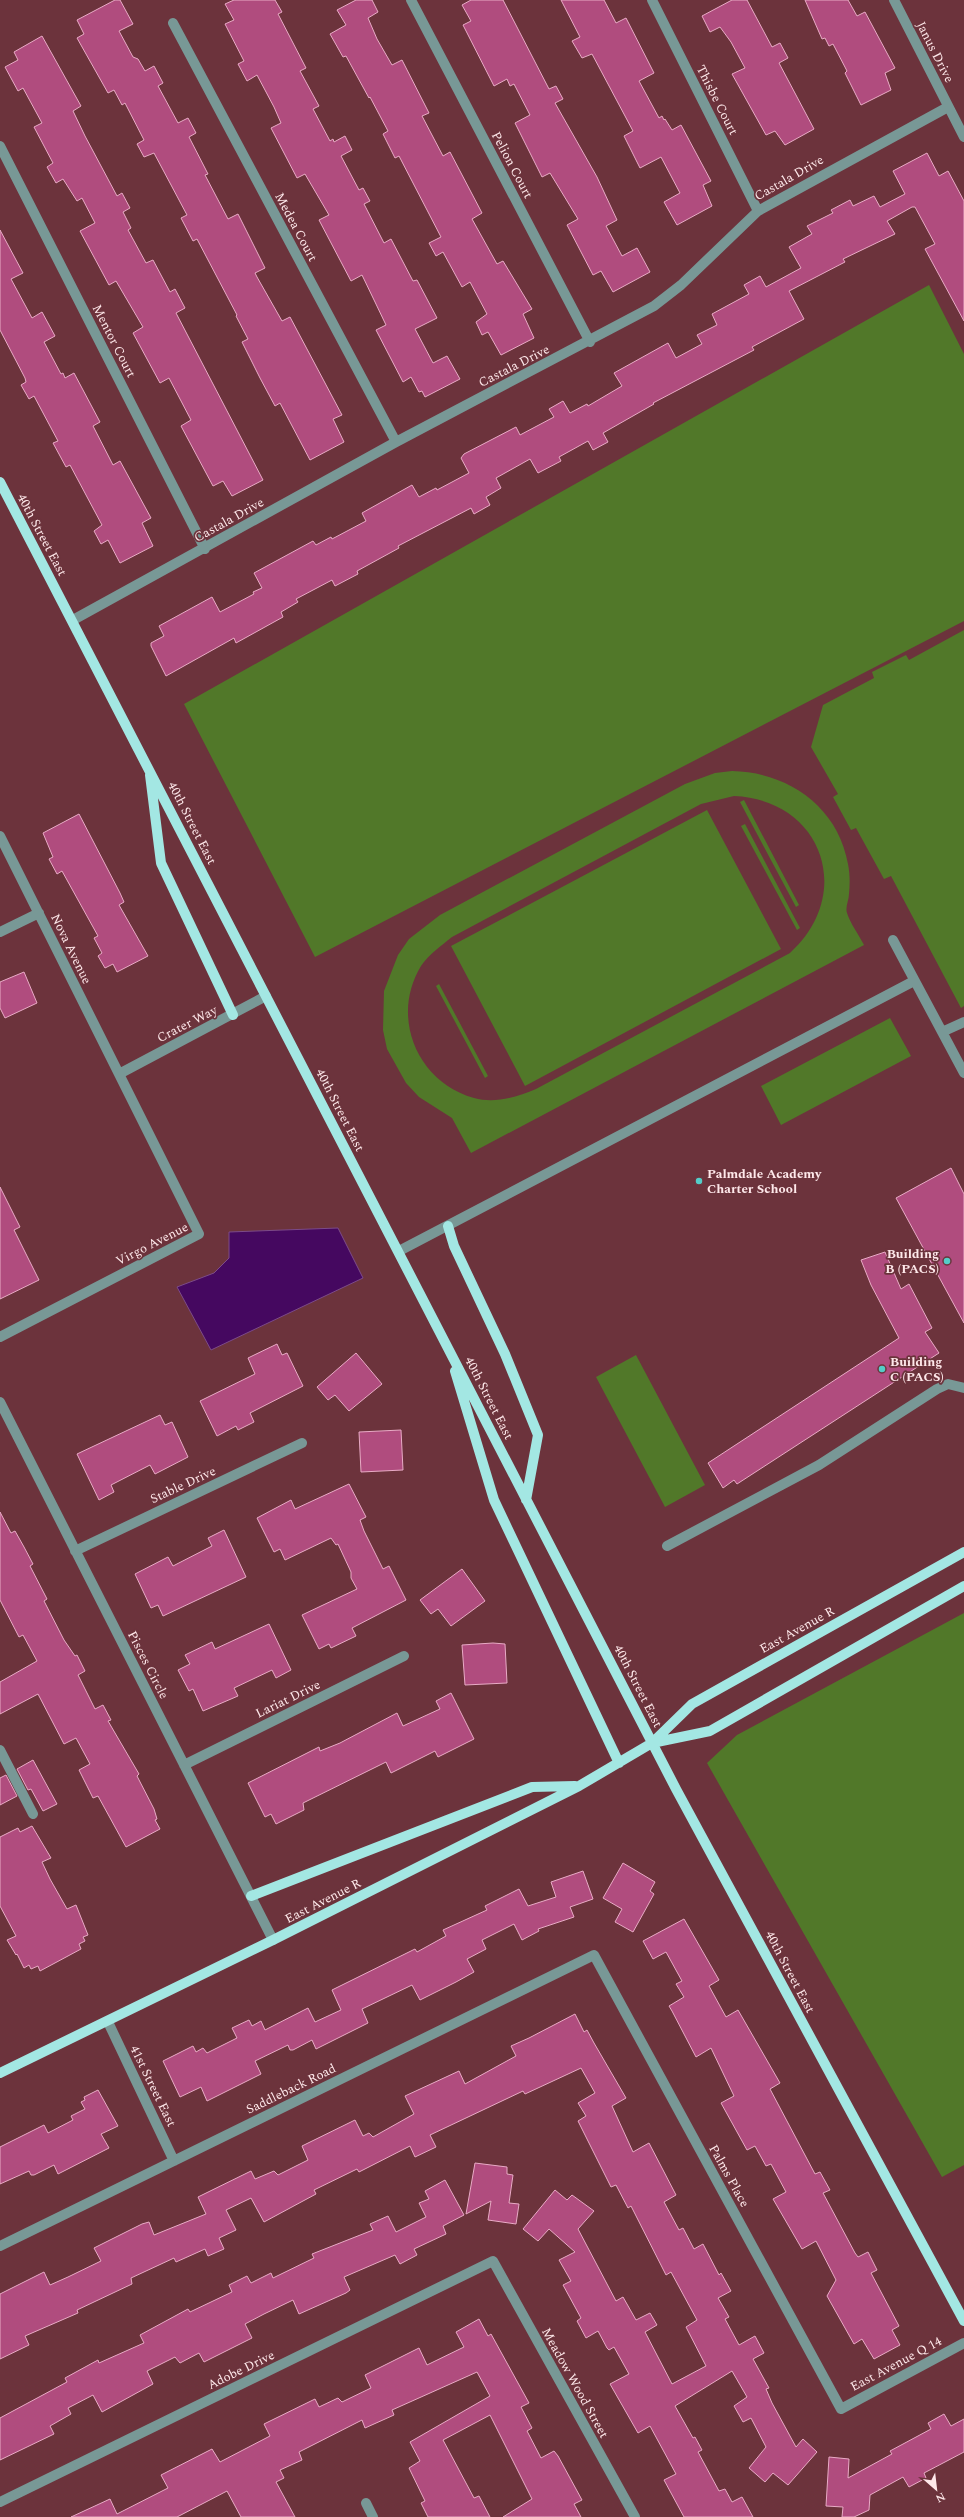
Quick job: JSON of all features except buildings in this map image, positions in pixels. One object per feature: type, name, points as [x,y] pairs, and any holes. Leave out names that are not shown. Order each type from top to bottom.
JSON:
[{"type":"main road","name":"40th Street East","points":[[0,482],[399,1251],[652,1743],[964,2321]]},
{"type":"main road","points":[[148,767],[161,863],[233,1015]]},
{"type":"main road","points":[[448,1226],[454,1246],[505,1354],[538,1435],[526,1500]]},
{"type":"main road","points":[[447,1346],[494,1500],[619,1763]]},
{"type":"main road","name":"East Avenue R","points":[[0,2073],[108,2022],[274,1940],[579,1786],[652,1743],[692,1704],[964,1552]]},
{"type":"main road","name":"East Avenue R","points":[[652,1743],[710,1731],[964,1586]]},
{"type":"main road","points":[[251,1896],[532,1787],[579,1786]]},
{"type":"street","name":"Pelion Court","points":[[411,0],[590,342]]},
{"type":"street","name":"Thisbe Court","points":[[652,0],[758,211]]},
{"type":"street","name":"Janus Drive","points":[[894,0],[964,137]]},
{"type":"street","name":"Medea Court","points":[[173,24],[396,442]]},
{"type":"street","name":"Castala Drive","points":[[72,620],[204,549],[396,442],[590,342],[654,306],[676,289],[758,211],[948,107]]},
{"type":"street","name":"Mentor Court","points":[[0,146],[204,549]]},
{"type":"street","name":"Nova Avenue","points":[[0,836],[119,1074]]},
{"type":"street","points":[[0,932],[39,913]]},
{"type":"street","points":[[893,940],[964,1073]]},
{"type":"street","points":[[399,1251],[914,981]]},
{"type":"street","name":"Crater Way","points":[[119,1074],[233,1015],[266,996]]},
{"type":"street","points":[[942,1032],[964,1022]]},
{"type":"street","name":"Virgo Avenue","points":[[0,1337],[199,1234],[119,1074]]},
{"type":"street","points":[[667,1546],[819,1466],[936,1389],[948,1384],[964,1388]]},
{"type":"street","name":"Pisces Circle","points":[[0,1402],[274,1940]]},
{"type":"street","name":"Stable Drive","points":[[75,1551],[302,1444]]},
{"type":"street","name":"Lariat Drive","points":[[184,1765],[404,1656]]},
{"type":"street","points":[[0,1750],[33,1814]]},
{"type":"street","name":"Saddleback Road","points":[[0,2246],[594,1955]]},
{"type":"street","name":"Palms Place","points":[[594,1955],[841,2409]]},
{"type":"street","name":"41st Street East","points":[[108,2022],[174,2161]]},
{"type":"street","name":"Adobe Drive","points":[[0,2502],[493,2261]]},
{"type":"street","name":"Meadow Wood Street","points":[[493,2261],[635,2517]]},
{"type":"street","name":"East Avenue Q 14","points":[[841,2409],[964,2343]]},
{"type":"street","points":[[366,2503],[374,2517]]},
{"type":"green space","points":[[929,285],[964,354],[964,621],[315,957],[184,704]]},
{"type":"green space","points":[[964,630],[964,1006],[961,1008],[891,876],[884,879],[856,828],[851,830],[833,797],[838,794],[811,747],[823,705],[874,678],[872,672],[906,655],[909,660]]},
{"type":"green space","points":[[732,771],[752,773],[772,778],[807,796],[821,809],[833,825],[842,843],[848,864],[850,886],[847,906],[848,917],[864,945],[471,1153],[452,1118],[419,1097],[406,1083],[387,1049],[383,1030],[384,991],[398,955],[409,939],[440,915],[685,784],[715,773]],"holes":[[[734,796],[765,801],[789,814],[808,832],[820,854],[824,878],[821,904],[810,929],[790,953],[536,1089],[521,1095],[498,1100],[482,1100],[474,1098],[454,1090],[437,1078],[424,1063],[414,1045],[409,1026],[408,1006],[412,986],[421,966],[435,950],[452,937],[701,804]]]},
{"type":"green space","points":[[744,800],[799,905],[796,907],[740,802]]},
{"type":"green space","points":[[707,810],[781,949],[525,1086],[451,946]]},
{"type":"green space","points":[[745,824],[800,928],[797,930],[741,826]]},
{"type":"green space","points":[[439,984],[488,1076],[485,1078],[436,986]]},
{"type":"green space","points":[[890,1018],[911,1056],[781,1125],[761,1086]]},
{"type":"green space","points":[[636,1355],[705,1485],[665,1507],[596,1377]]},
{"type":"green space","points":[[964,1613],[964,2165],[942,2177],[707,1763],[737,1735]]},
{"type":"shaded area","points":[[338,1228],[363,1278],[211,1350],[177,1287],[214,1273],[229,1258],[229,1232]]},
{"type":"place","name":"Palmdale Academy Charter School","points":[[699,1181]]},
{"type":"place","name":"Building B (PACS)","points":[[947,1261]]},
{"type":"place","name":"Building C (PACS)","points":[[882,1369]]}]
